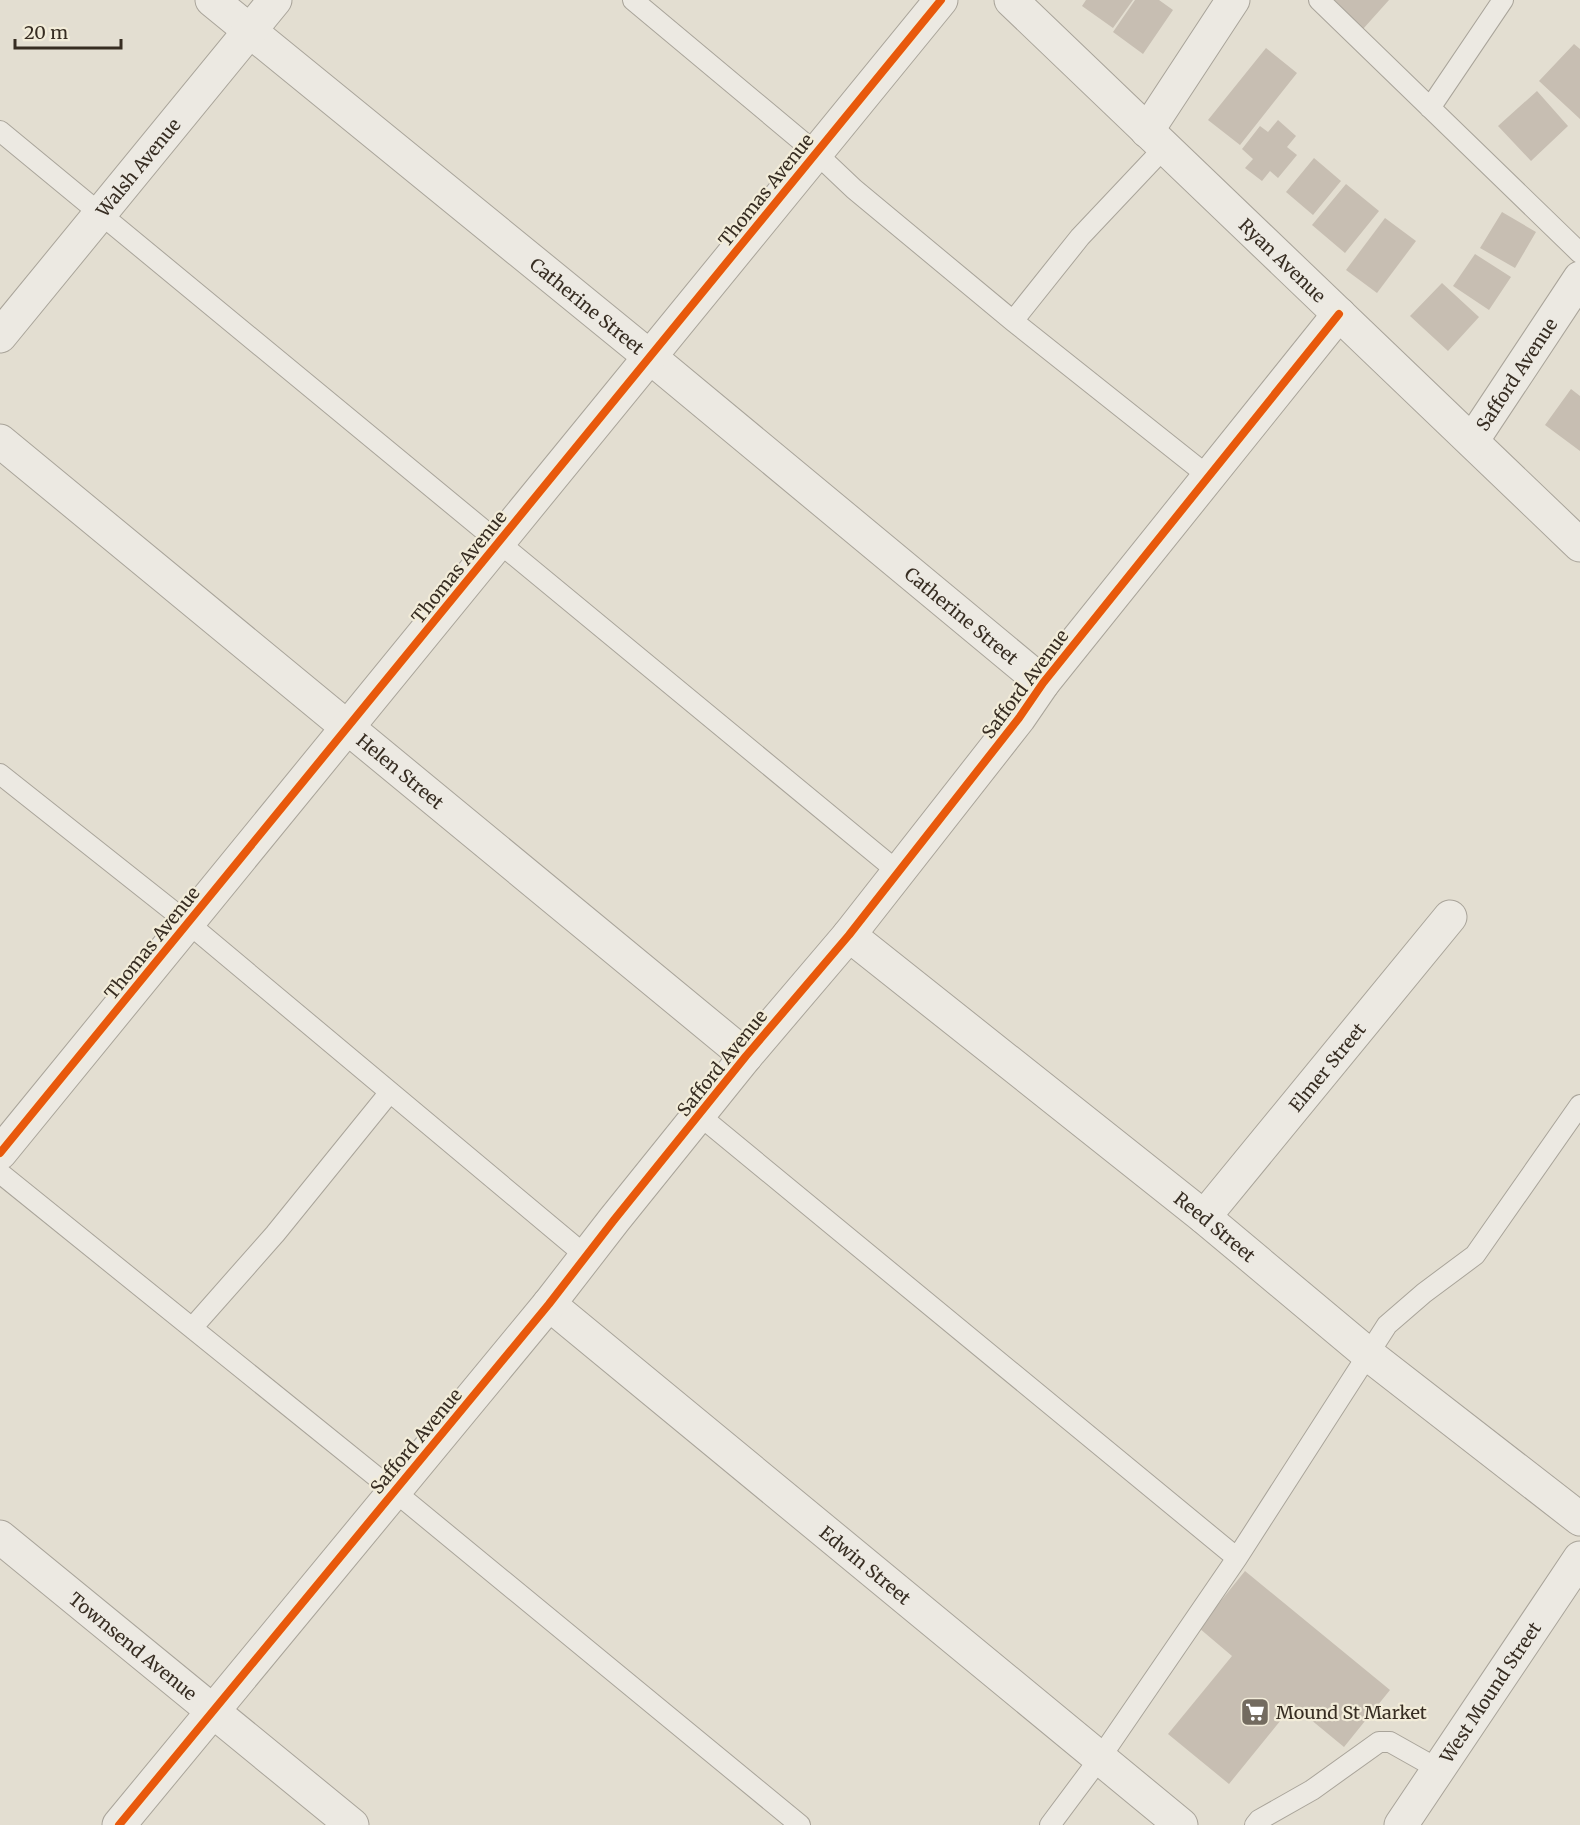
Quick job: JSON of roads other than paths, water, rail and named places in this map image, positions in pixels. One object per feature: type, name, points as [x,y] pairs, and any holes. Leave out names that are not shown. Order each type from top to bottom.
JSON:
[{"type":"street","name":"Catherine Street","points":[[212,0],[650,357],[1043,683]]},
{"type":"street","name":"Walsh Avenue","points":[[0,336],[275,0]]},
{"type":"street","name":"Thomas Avenue","points":[[0,1153],[941,0]]},
{"type":"street","name":"Ryan Avenue","points":[[1011,0],[1580,545]]},
{"type":"street","points":[[1156,139],[1233,0]]},
{"type":"street","name":"Safford Avenue","points":[[1472,441],[1580,278]]},
{"type":"street","name":"Safford Avenue","points":[[119,1825],[549,1304],[746,1056],[849,935],[1019,718],[1043,683],[1339,314]]},
{"type":"street","name":"Helen Street","points":[[0,441],[746,1056]]},
{"type":"street","name":"Elmer Street","points":[[1204,1217],[1450,917]]},
{"type":"street","name":"Reed Street","points":[[849,935],[1204,1217],[1369,1355],[1580,1519]]},
{"type":"street","name":"Edwin Street","points":[[549,1304],[1181,1825]]},
{"type":"street","name":"Townsend Avenue","points":[[0,1537],[352,1825]]},
{"type":"street","name":"West Mound Street","points":[[1401,1825],[1580,1558]]},
{"type":"lane","points":[[633,0],[1013,321],[1208,476]]},
{"type":"lane","points":[[1319,0],[1580,253]]},
{"type":"lane","points":[[1430,108],[1503,0]]},
{"type":"lane","points":[[0,131],[897,871]]},
{"type":"lane","points":[[1013,321],[1156,139]]},
{"type":"lane","points":[[0,774],[188,923],[586,1256]]},
{"type":"lane","points":[[192,1328],[275,1234],[390,1092]]},
{"type":"lane","points":[[1050,1825],[1100,1758],[1237,1558],[1387,1325],[1424,1293],[1475,1255],[1580,1105]]},
{"type":"lane","points":[[699,1115],[1237,1558]]},
{"type":"lane","points":[[0,1173],[394,1491],[800,1825]]},
{"type":"lane","points":[[1255,1825],[1259,1820],[1312,1790],[1378,1742],[1390,1742],[1438,1769]]},
{"type":"place","name":"Mound St Market","points":[[1255,1712]]}]
